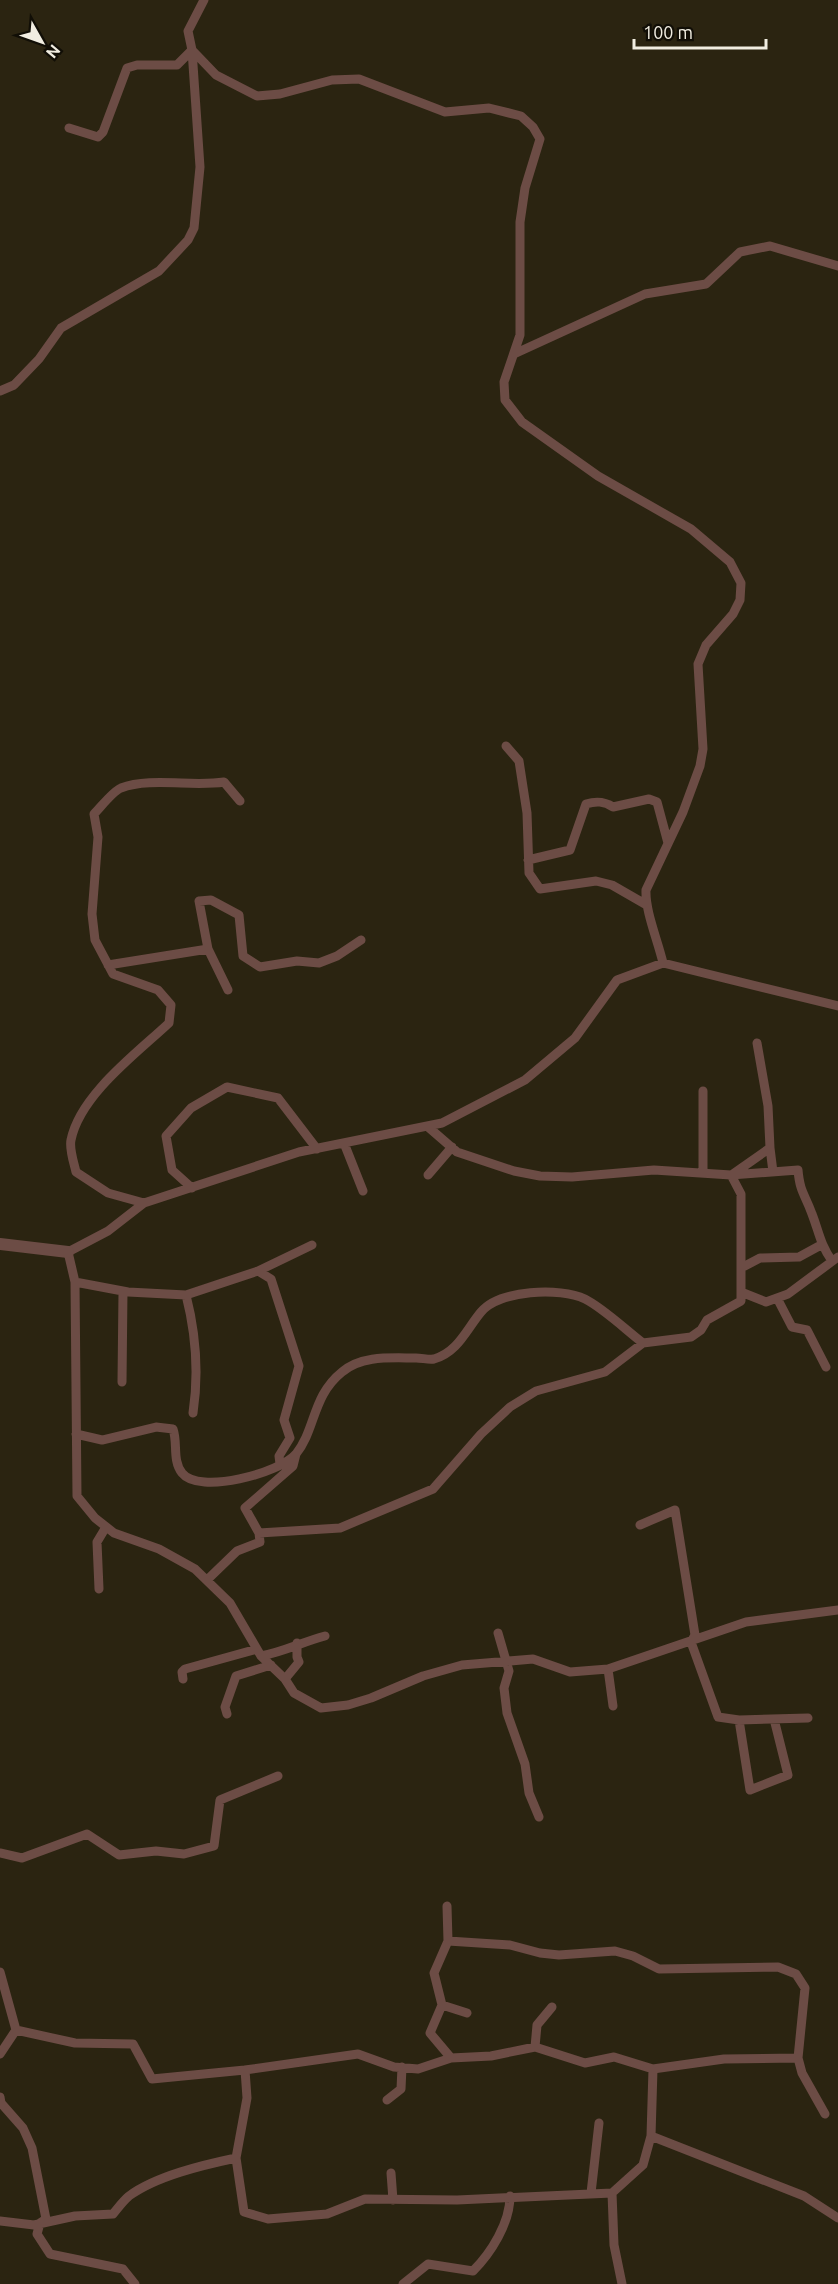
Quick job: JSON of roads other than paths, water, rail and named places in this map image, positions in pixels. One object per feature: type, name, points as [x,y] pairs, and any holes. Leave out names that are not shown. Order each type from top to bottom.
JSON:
[{"type":"street","points":[[0,391],[14,385],[39,359],[61,328],[159,271],[188,240],[194,228],[200,167],[192,50],[188,31],[204,1]]},
{"type":"street","points":[[69,128],[98,137],[103,132],[127,68],[137,65],[177,65],[192,50]]},
{"type":"street","points":[[192,50],[216,75],[257,96],[280,94],[305,85],[332,80],[359,79],[445,112],[489,108],[521,116],[533,127],[540,139],[525,188],[520,222],[520,335],[504,382],[505,400],[522,422],[598,476],[691,528],[730,562],[741,583],[740,600],[733,614],[706,645],[698,664],[704,749],[695,782],[645,890],[645,904],[656,931],[663,963]]},
{"type":"street","points":[[514,354],[645,294],[674,287],[705,284],[740,252],[770,246],[838,266]]},
{"type":"street","points":[[506,746],[519,761],[527,813],[529,873],[540,889],[596,881],[612,885],[645,904]]},
{"type":"street","points":[[144,1203],[108,1193],[76,1172],[70,1142],[78,1119],[102,1087],[170,1023],[171,1005],[158,990],[113,974],[95,940],[92,914],[98,837],[94,814],[120,788],[155,783],[203,785],[224,782],[240,801]]},
{"type":"street","points":[[528,860],[570,850],[580,827],[586,804],[592,802],[605,802],[614,807],[650,798],[657,802],[668,843]]},
{"type":"street","points":[[228,990],[208,949],[199,901],[211,900],[239,915],[243,956],[260,967],[297,962],[319,963],[337,956],[361,940]]},
{"type":"street","points":[[108,965],[208,949]]},
{"type":"street","points":[[0,1244],[68,1252],[108,1231],[144,1203],[317,1149],[442,1123],[525,1080],[575,1038],[617,980],[663,963],[838,1006]]},
{"type":"street","points":[[757,1043],[768,1106],[773,1172]]},
{"type":"street","points":[[192,1188],[172,1170],[166,1136],[191,1108],[227,1087],[278,1098],[317,1149]]},
{"type":"street","points":[[703,1091],[703,1172]]},
{"type":"street","points":[[427,1126],[457,1152],[514,1171],[540,1176],[572,1177],[654,1170],[731,1175],[798,1170],[800,1191],[812,1213],[821,1245],[835,1259],[788,1294],[766,1302],[741,1292]]},
{"type":"street","points":[[344,1143],[363,1191]]},
{"type":"street","points":[[429,1175],[452,1147]]},
{"type":"street","points":[[731,1175],[770,1148]]},
{"type":"street","points":[[259,1533],[340,1528],[433,1490],[482,1434],[510,1407],[536,1390],[605,1372],[643,1343],[691,1337],[701,1330],[707,1320],[741,1300],[741,1194],[731,1175]]},
{"type":"street","points":[[75,1282],[123,1291],[186,1295],[258,1271],[312,1245]]},
{"type":"street","points":[[741,1268],[760,1258],[799,1257],[821,1245]]},
{"type":"street","points":[[68,1252],[75,1282],[77,1496],[94,1518],[114,1533],[159,1549],[195,1569],[230,1603],[259,1653],[285,1679],[294,1693],[321,1708],[348,1705],[371,1698],[423,1676],[462,1665],[533,1659],[570,1672],[608,1669],[746,1622],[838,1610]]},
{"type":"street","points":[[258,1271],[271,1279],[299,1366],[284,1420],[290,1438],[279,1456],[280,1464]]},
{"type":"street","points":[[122,1382],[123,1291]]},
{"type":"street","points":[[76,1434],[102,1440],[156,1427],[173,1429],[176,1438],[176,1461],[180,1471],[191,1480],[206,1482],[243,1478],[280,1464],[296,1454],[303,1445],[321,1397],[340,1373],[361,1361],[432,1360],[447,1354],[456,1348],[488,1304],[504,1298],[526,1293],[548,1292],[584,1298],[643,1343]]},
{"type":"street","points":[[186,1295],[192,1318],[197,1372],[193,1413]]},
{"type":"street","points":[[777,1298],[792,1327],[807,1330],[826,1367]]},
{"type":"street","points":[[207,1580],[237,1551],[260,1542],[259,1533],[245,1508],[293,1466],[296,1454]]},
{"type":"street","points":[[640,1525],[675,1510],[695,1635],[691,1642],[718,1716],[739,1720],[808,1718]]},
{"type":"street","points":[[99,1589],[98,1542],[106,1527]]},
{"type":"street","points":[[498,1633],[508,1660],[509,1671],[504,1688],[507,1713],[525,1764],[529,1793],[539,1817]]},
{"type":"street","points":[[183,1679],[182,1672],[185,1669],[259,1653],[280,1653],[297,1643],[325,1636]]},
{"type":"street","points":[[285,1679],[300,1662],[297,1657],[297,1643]]},
{"type":"street","points":[[227,1714],[225,1707],[236,1676],[271,1665]]},
{"type":"street","points":[[608,1669],[613,1706]]},
{"type":"street","points":[[739,1720],[750,1790],[788,1775],[774,1719]]},
{"type":"street","points":[[0,1853],[22,1858],[87,1834],[119,1855],[156,1851],[184,1854],[214,1846],[220,1800],[278,1776]]},
{"type":"street","points":[[447,1906],[448,1941],[434,1973],[442,2005],[430,2034],[451,2058]]},
{"type":"street","points":[[448,1941],[510,1945],[540,1953],[615,1951],[633,1956],[659,1969],[778,1967],[796,1974],[805,1988],[798,2058],[802,2073],[825,2114]]},
{"type":"street","points":[[0,1972],[16,2030],[0,2054]]},
{"type":"street","points":[[442,2005],[467,2013]]},
{"type":"street","points":[[535,2047],[537,2025],[552,2007]]},
{"type":"street","points":[[16,2030],[75,2043],[133,2044],[152,2079],[245,2070],[358,2054],[402,2067],[418,2069],[451,2058],[491,2056],[535,2047],[585,2063],[614,2057],[653,2069],[724,2059],[798,2058]]},
{"type":"street","points":[[387,2100],[401,2089],[402,2067]]},
{"type":"street","points":[[245,2070],[247,2098],[236,2158],[244,2212],[268,2219],[327,2214],[365,2199],[612,2193],[643,2165],[651,2136],[653,2069]]},
{"type":"street","points":[[0,2097],[1,2103],[23,2128],[32,2148],[46,2219],[40,2223],[37,2234],[50,2254],[123,2269],[135,2284]]},
{"type":"street","points":[[591,2193],[599,2123]]},
{"type":"street","points":[[651,2136],[804,2196],[838,2218]]},
{"type":"street","points":[[0,2221],[34,2225],[97,2213],[113,2214],[128,2197],[141,2189],[189,2169],[236,2158]]},
{"type":"street","points":[[391,2173],[393,2200]]},
{"type":"street","points":[[612,2193],[614,2245],[622,2284]]},
{"type":"street","points":[[403,2284],[428,2264],[472,2271],[484,2260],[498,2234],[510,2210],[510,2196]]}]
